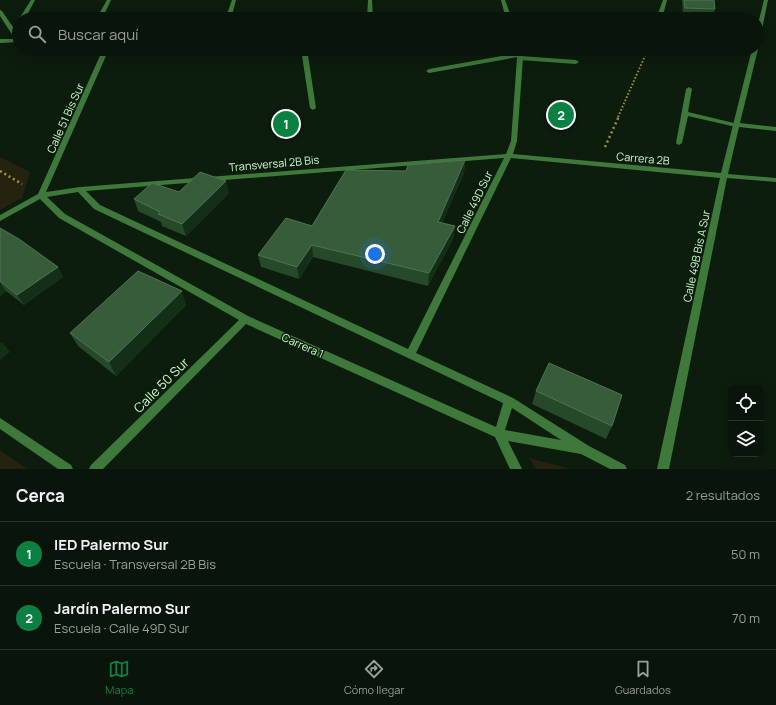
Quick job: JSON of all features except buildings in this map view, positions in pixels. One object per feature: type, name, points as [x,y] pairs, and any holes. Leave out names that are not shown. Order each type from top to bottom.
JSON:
[{"type":"street","points":[[26,12],[33,0]]},
{"type":"street","points":[[103,12],[109,0]]},
{"type":"street","points":[[230,12],[234,0]]},
{"type":"street","points":[[370,0],[370,12]]},
{"type":"street","points":[[503,0],[507,12]]},
{"type":"street","points":[[661,12],[665,0]]},
{"type":"street","points":[[763,12],[766,0]]},
{"type":"street","points":[[0,12],[12,26]]},
{"type":"street","points":[[0,41],[12,40]]},
{"type":"street","name":"Calle 51 Bis Sur","points":[[41,195],[103,56]]},
{"type":"street","points":[[305,56],[313,108]]},
{"type":"street","points":[[429,71],[508,56]]},
{"type":"street","name":"Calle 49D Sur","points":[[410,355],[509,156],[514,141],[519,56]]},
{"type":"street","points":[[533,56],[576,62]]},
{"type":"street","name":"Calle 49B Bis A Sur","points":[[663,469],[724,176],[753,56]]},
{"type":"street","points":[[679,143],[689,89]]},
{"type":"street","points":[[685,113],[736,125],[776,128]]},
{"type":"street","name":"Transversal 2B Bis","points":[[41,195],[80,189],[509,156]]},
{"type":"street","name":"Carrera 2B","points":[[509,156],[776,180]]},
{"type":"street","name":"Carrera 1","points":[[80,189],[97,207],[509,401],[585,450],[621,469]]},
{"type":"street","points":[[0,218],[41,195]]},
{"type":"street","name":"Carrera 1","points":[[41,195],[62,216],[245,319],[499,434],[585,450]]},
{"type":"street","name":"Calle 50 Sur","points":[[95,469],[245,319]]},
{"type":"street","points":[[509,401],[499,434],[516,469]]},
{"type":"street","points":[[0,422],[67,469]]},
{"type":"path","points":[[597,165],[645,56]]},
{"type":"shaded area","points":[[0,157],[30,172],[22,198],[0,210]]},
{"type":"shaded area","points":[[0,450],[27,469],[0,469]]},
{"type":"shaded area","points":[[529,458],[571,469],[536,469]]},
{"type":"place","name":"Jardín Palermo Sur","points":[[561,115]]},
{"type":"place","name":"IED Palermo Sur","points":[[286,124]]}]
